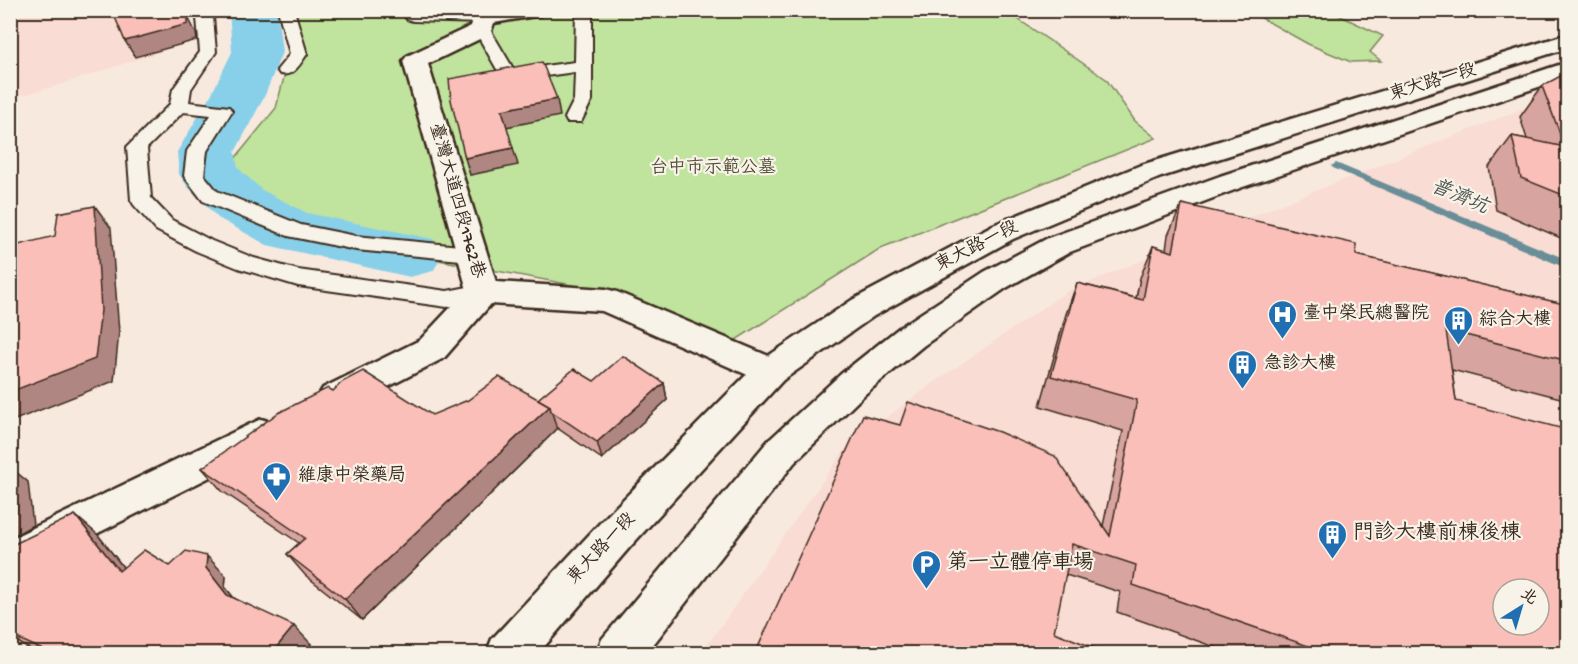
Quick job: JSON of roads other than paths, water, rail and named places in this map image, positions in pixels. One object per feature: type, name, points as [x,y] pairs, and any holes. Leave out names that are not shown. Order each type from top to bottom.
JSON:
[{"type":"street","name":"臺灣大道四段1762巷","points":[[10,559],[432,350],[483,292],[415,61],[482,23],[533,10]]},
{"type":"street","name":"東大路一段","points":[[508,654],[615,535],[771,371],[873,303],[1003,232],[1151,171],[1568,41]]},
{"type":"street","name":"東大路一段","points":[[618,654],[781,452],[853,384],[911,337],[995,280],[1059,246],[1230,182],[1568,69]]},
{"type":"street","points":[[483,292],[606,300],[771,371]]},
{"type":"lane","points":[[199,10],[205,17],[208,52],[182,89],[179,106],[137,147],[141,200],[164,225],[204,246],[246,263],[298,278],[447,299],[483,292]]},
{"type":"lane","points":[[286,10],[299,54],[286,70]]},
{"type":"lane","points":[[405,10],[413,16],[482,23],[509,76],[584,66]]},
{"type":"lane","points":[[574,118],[582,100],[584,10]]},
{"type":"lane","points":[[179,106],[223,111],[197,151],[194,177],[210,196],[296,231],[356,243],[471,254]]},
{"type":"waterway","points":[[253,10],[257,52],[238,95],[206,152],[209,174],[240,204],[290,230],[410,255]]},
{"type":"waterway","name":"普濟坑","points":[[1336,166],[1568,265]]},
{"type":"place","name":"臺中榮民總醫院","points":[[1282,340]]},
{"type":"place","name":"綜合大樓","points":[[1458,346]]},
{"type":"place","name":"急診大樓","points":[[1243,390]]},
{"type":"place","name":"維康中榮藥局","points":[[277,502]]},
{"type":"place","name":"門診大樓前棟後棟","points":[[1332,560]]},
{"type":"place","name":"第一立體停車場","points":[[926,590]]},
{"type":"park label","name":"台中市示範公墓","points":[[713,168]]}]
